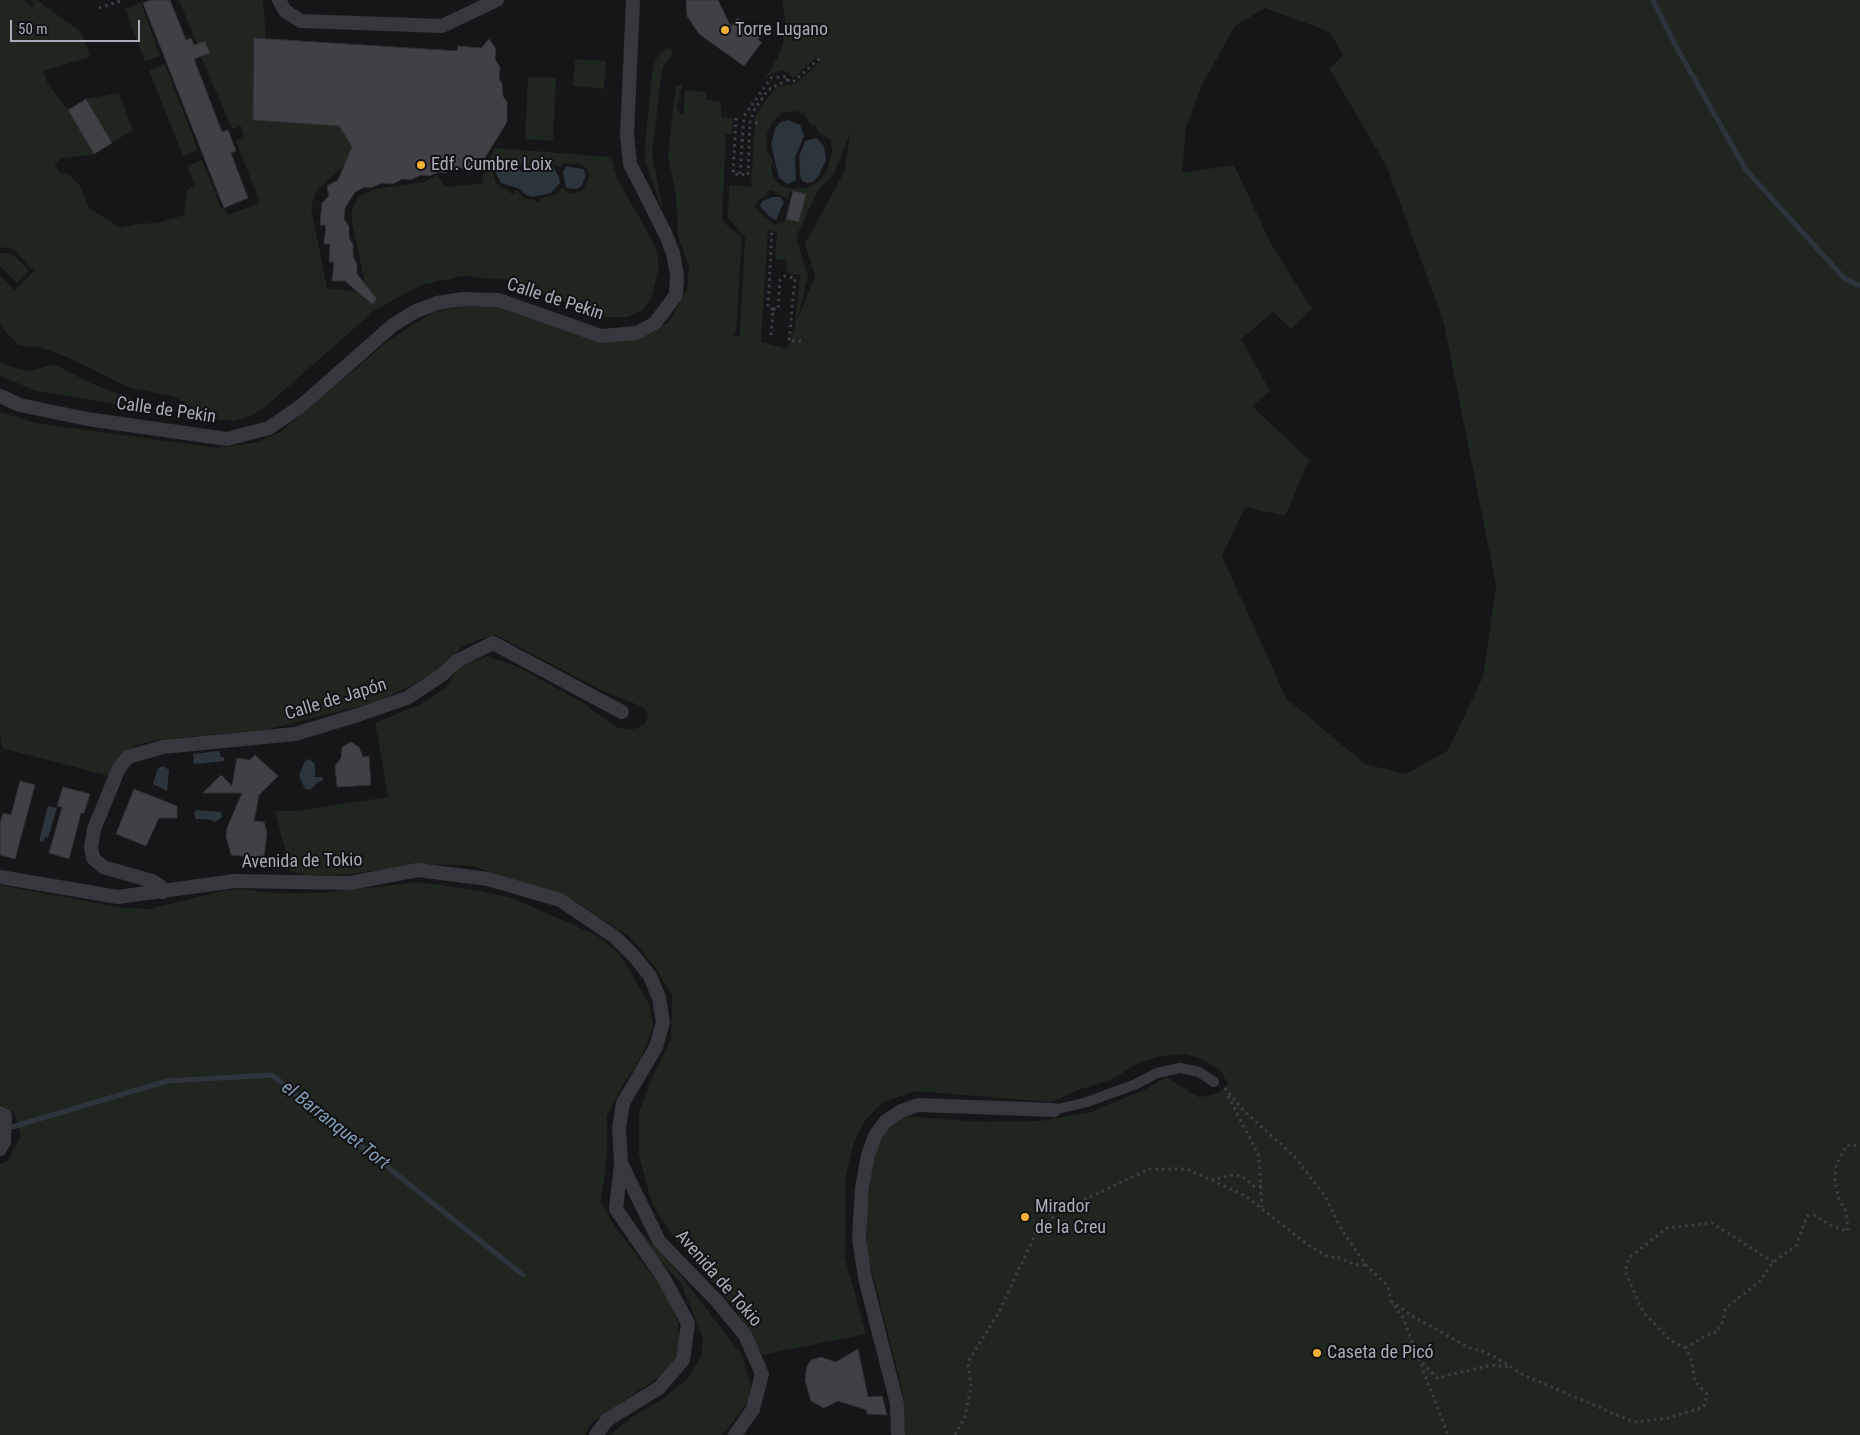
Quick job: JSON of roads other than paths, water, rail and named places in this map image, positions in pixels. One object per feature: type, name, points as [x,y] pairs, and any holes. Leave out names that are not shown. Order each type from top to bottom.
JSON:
[{"type":"street","points":[[279,0],[285,11],[302,21],[442,26],[496,0]]},
{"type":"street","name":"Calle de Pekin","points":[[0,396],[20,405],[87,419],[227,439],[269,428],[301,406],[393,325],[414,312],[437,303],[463,298],[499,300],[601,336],[637,333],[655,323],[676,295],[677,275],[673,253],[630,164],[628,135],[633,0]]},
{"type":"street","name":"Calle de Japón","points":[[163,892],[160,886],[152,881],[103,867],[93,858],[91,847],[94,829],[119,768],[128,757],[163,747],[295,734],[358,715],[407,698],[442,675],[457,661],[493,643],[622,712]]},
{"type":"street","name":"Avenida de Tokio","points":[[0,877],[118,896],[235,882],[350,884],[418,870],[488,879],[560,900],[615,937],[650,976],[659,998],[663,1022],[656,1047],[623,1103],[619,1128],[621,1163],[659,1241],[716,1300],[745,1335],[759,1366],[762,1374],[753,1409],[735,1435]]},
{"type":"street","points":[[898,1435],[898,1404],[865,1278],[859,1238],[862,1188],[868,1155],[876,1134],[886,1121],[901,1111],[918,1105],[1054,1110],[1087,1102],[1136,1084],[1157,1073],[1180,1068],[1199,1072],[1214,1082]]},
{"type":"street","points":[[2,1145],[3,1115]]},
{"type":"street","points":[[596,1435],[606,1420],[659,1388],[683,1360],[688,1323],[663,1277],[616,1209],[621,1163]]},
{"type":"waterway","points":[[1653,0],[1678,50],[1746,170],[1844,278],[1860,286]]},
{"type":"waterway","name":"el Barranquet Tort","points":[[5,1129],[167,1081],[272,1075],[523,1275]]},
{"type":"place","name":"Torre Lugano","points":[[725,30]]},
{"type":"place","name":"Edf. Cumbre Loix","points":[[421,165]]},
{"type":"place","name":"Mirador de la Creu","points":[[1025,1217]]},
{"type":"place","name":"Caseta de Picó","points":[[1317,1353]]}]
